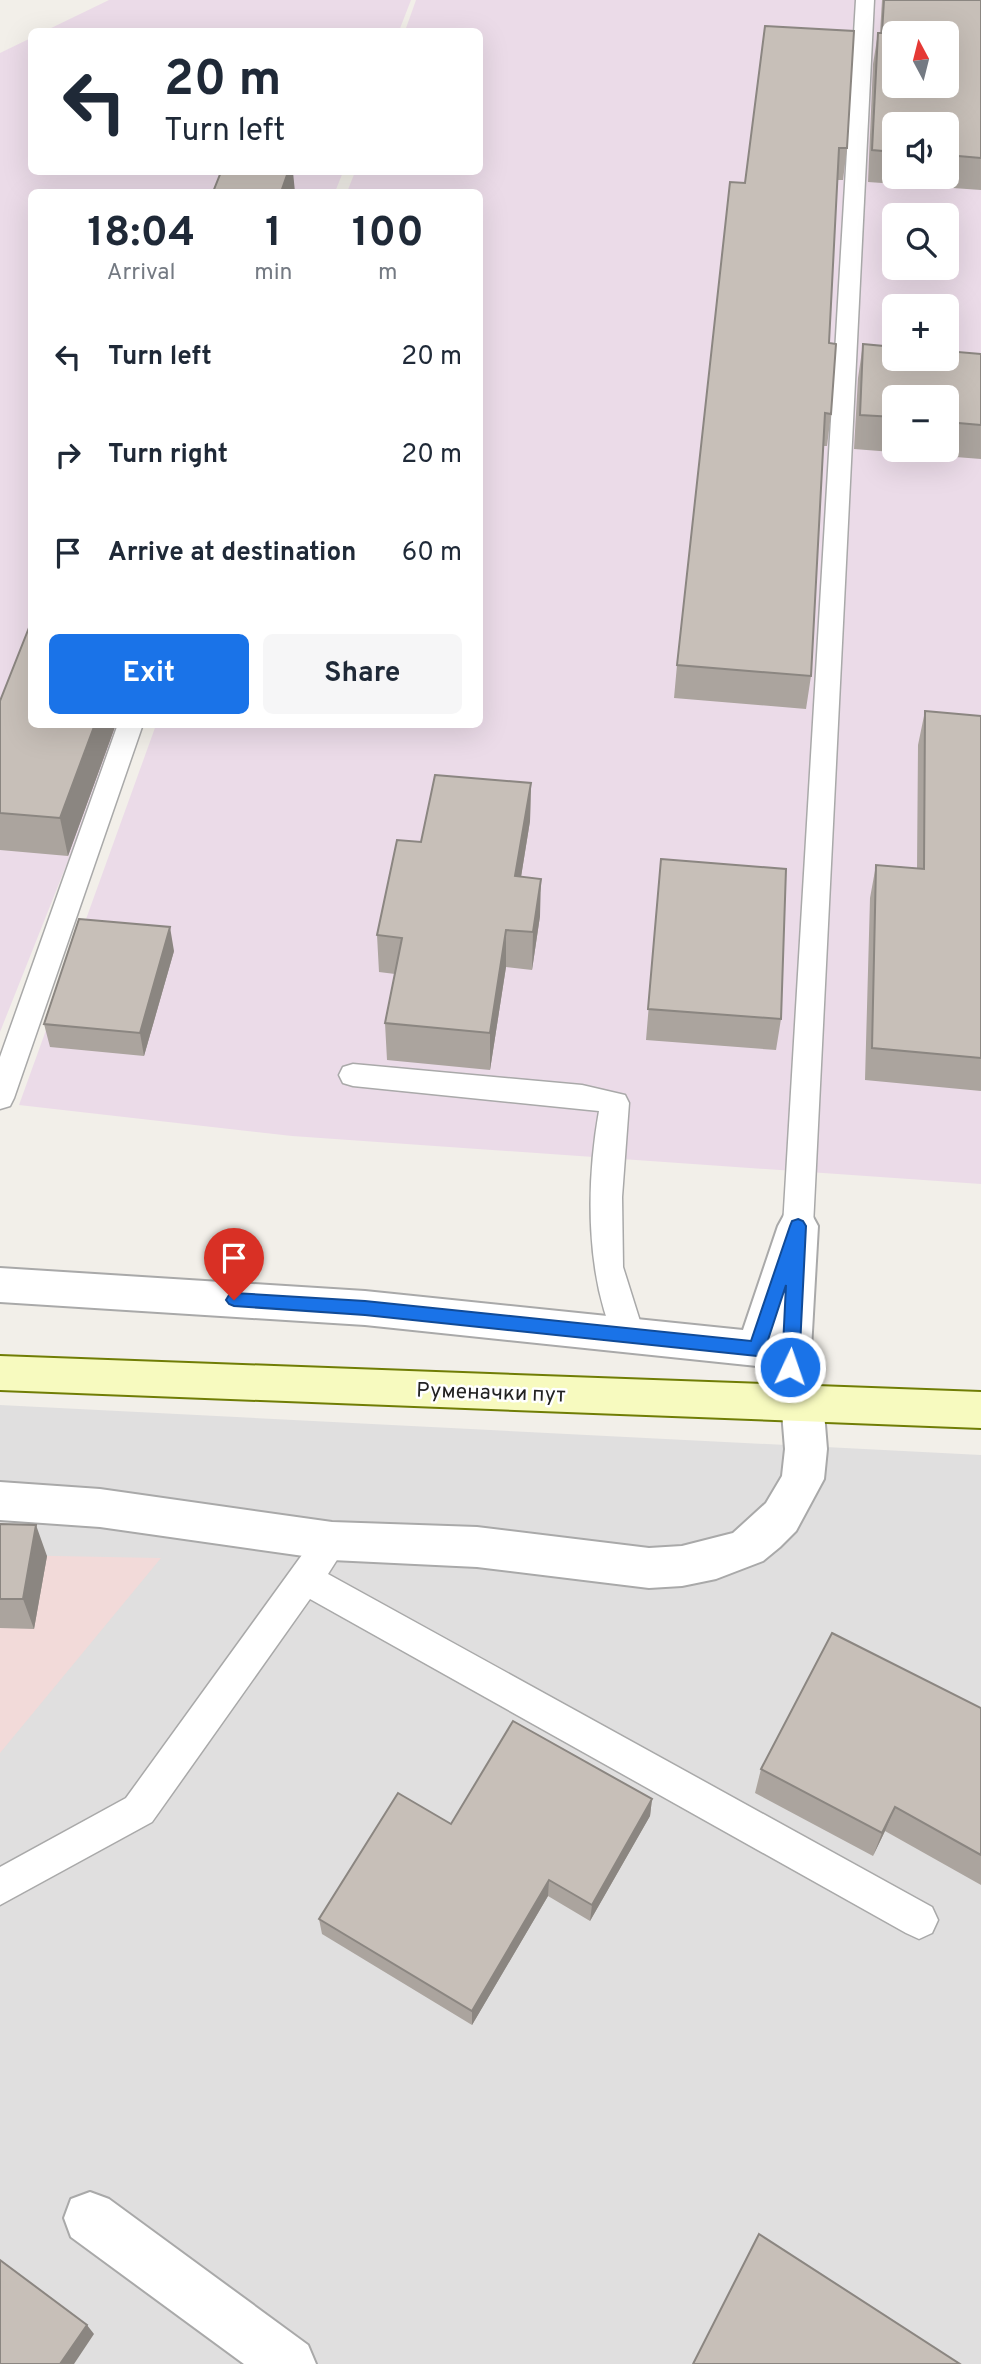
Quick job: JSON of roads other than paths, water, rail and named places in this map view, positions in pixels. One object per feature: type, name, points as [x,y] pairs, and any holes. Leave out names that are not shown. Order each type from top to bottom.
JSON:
[{"type":"main road","name":"Руменачки пут","points":[[0,1373],[447,1391],[802,1400],[981,1410]]},
{"type":"street","points":[[0,1285],[365,1308],[757,1349],[798,1226]]},
{"type":"street","points":[[0,1501],[100,1508],[332,1541],[477,1547],[649,1568],[682,1566],[716,1559],[748,1548],[781,1517],[803,1479],[806,1449],[802,1400],[790,1367],[798,1226]]},
{"type":"street","points":[[90,2218],[289,2364]]},
{"type":"lane","points":[[798,1226],[865,0]]},
{"type":"lane","points":[[0,1098],[130,728]]},
{"type":"lane","points":[[354,1075],[582,1096],[615,1103],[607,1197],[608,1267],[629,1337]]},
{"type":"lane","points":[[0,1887],[139,1810],[332,1541]]},
{"type":"lane","points":[[305,1579],[919,1920]]}]
